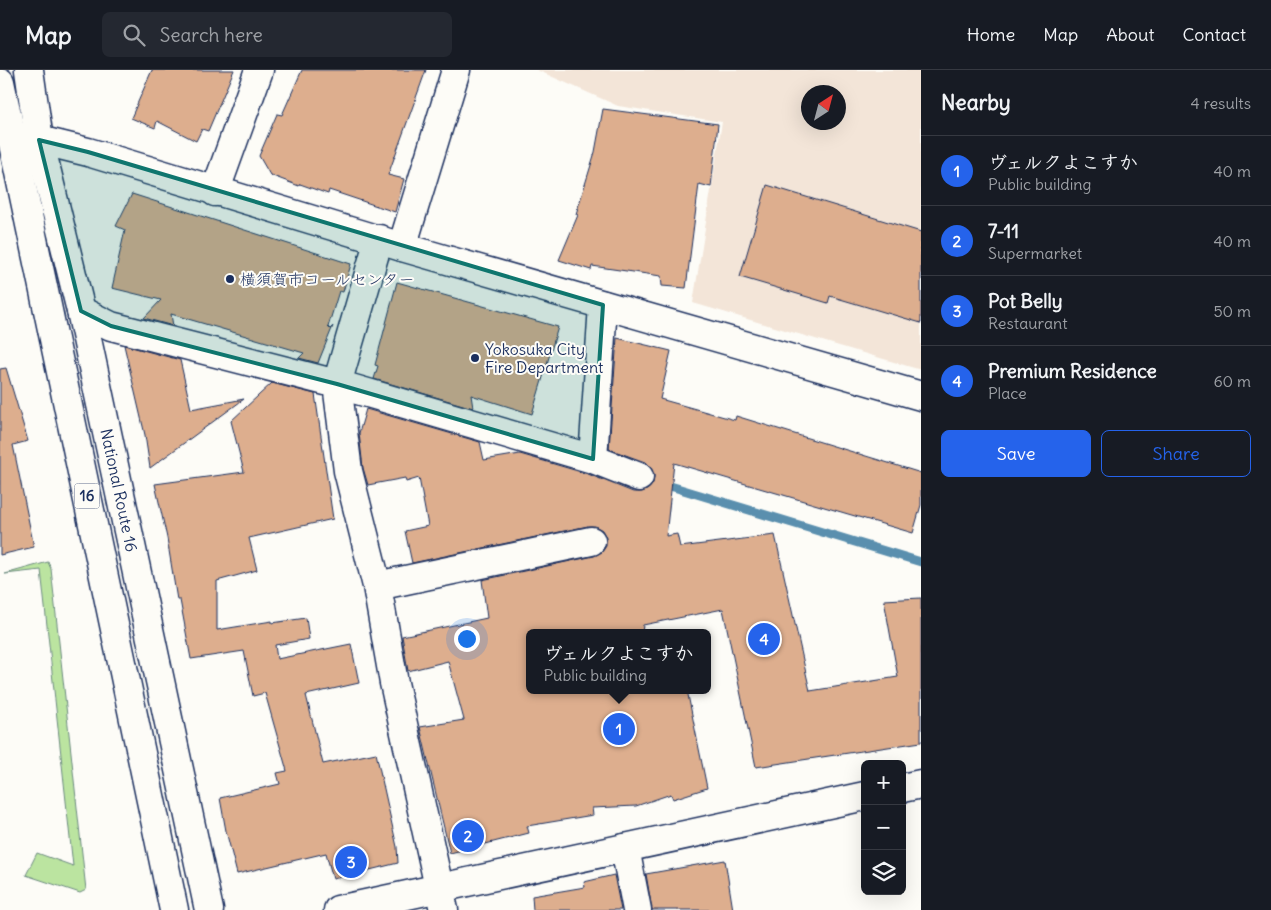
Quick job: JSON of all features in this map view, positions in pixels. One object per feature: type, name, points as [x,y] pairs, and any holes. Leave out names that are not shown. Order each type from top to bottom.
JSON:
[{"type":"main road","name":"National Route 16","points":[[29,70],[39,140],[81,311],[210,910]]},
{"type":"main road","points":[[215,192],[259,70]]},
{"type":"main road","points":[[441,899],[394,683],[377,586],[348,471],[337,384],[456,70]]},
{"type":"main road","name":"National Route 16","points":[[0,82],[6,131],[174,910]]},
{"type":"main road","points":[[6,131],[88,152],[215,192],[921,396]]},
{"type":"main road","points":[[593,460],[603,305]]},
{"type":"main road","points":[[81,311],[111,326],[337,384],[593,460],[639,477]]},
{"type":"main road","points":[[377,586],[591,541]]},
{"type":"main road","points":[[906,787],[921,784]]},
{"type":"main road","points":[[338,910],[441,899],[624,848],[861,797]]},
{"type":"main road","points":[[624,848],[637,910]]},
{"type":"highlighted area","points":[[39,140],[88,152],[603,305],[593,459],[337,384],[111,326],[81,311]]},
{"type":"shaded area","points":[[537,70],[921,70],[921,370],[693,303],[722,122],[618,106]]},
{"type":"green space","points":[[48,562],[51,569],[86,890],[80,893],[26,875],[37,853],[73,866],[41,570],[5,574]]},
{"type":"building","points":[[152,70],[234,70],[208,131],[202,129],[196,141],[157,121],[155,128],[131,118]]},
{"type":"building","points":[[302,70],[426,70],[388,175],[404,179],[395,212],[329,190],[328,194],[270,175],[259,156],[277,114],[282,115]]},
{"type":"building","points":[[603,109],[718,124],[711,187],[699,184],[686,288],[662,286],[661,276],[592,266],[591,270],[559,260],[578,215],[576,214],[595,152]]},
{"type":"building","points":[[767,185],[921,232],[921,323],[830,296],[828,303],[740,277]]},
{"type":"building","name":"横須賀市コールセンター","points":[[132,194],[351,264],[343,292],[339,291],[328,327],[330,329],[333,326],[318,363],[299,358],[304,353],[171,314],[173,326],[144,318],[161,300],[112,288],[125,230],[116,226]]},
{"type":"building","points":[[397,282],[558,327],[532,414],[471,395],[473,408],[374,379],[378,366],[375,365]]},
{"type":"building","points":[[617,338],[671,351],[660,399],[735,420],[736,416],[921,473],[921,505],[913,533],[674,463],[666,536],[677,534],[680,547],[775,535],[810,691],[898,677],[884,600],[921,598],[921,742],[756,767],[723,609],[643,625],[642,629],[526,629],[526,694],[688,694],[707,788],[673,799],[671,794],[636,806],[592,808],[593,815],[527,826],[529,833],[450,853],[420,727],[464,720],[448,661],[408,671],[402,636],[487,618],[482,580],[594,556],[602,552],[606,546],[606,538],[602,530],[595,526],[588,526],[412,563],[405,531],[428,526],[419,478],[406,482],[405,478],[368,485],[363,468],[359,433],[366,409],[480,442],[484,460],[520,454],[588,474],[633,492],[642,492],[648,489],[653,483],[654,475],[651,468],[645,462],[609,449]]},
{"type":"building","points":[[124,345],[180,360],[191,409],[244,399],[150,468],[145,435]]},
{"type":"building","points":[[6,368],[28,441],[13,445],[34,547],[0,555],[0,369]]},
{"type":"building","points":[[272,383],[315,394],[333,519],[249,538],[257,570],[217,581],[217,630],[272,621],[272,623],[306,618],[309,639],[275,645],[277,659],[351,644],[359,683],[306,695],[323,764],[376,753],[397,847],[398,863],[333,879],[326,853],[237,874],[220,798],[280,784],[277,773],[287,771],[265,693],[253,696],[244,651],[191,659],[180,600],[177,600],[167,538],[155,484],[244,472],[231,421]]},
{"type":"building","points":[[725,860],[733,910],[652,910],[646,874]]},
{"type":"building","points":[[614,875],[621,910],[533,910],[532,896],[585,887],[584,882]]},
{"type":"waterway","points":[[667,485],[921,562]]},
{"type":"place","name":"横須賀市コールセンター","points":[[230,279]]},
{"type":"place","name":"Yokosuka City Fire Department","points":[[475,358]]},
{"type":"place","name":"Premium Residence","points":[[764,639]]},
{"type":"place","name":"ヴェルクよこすか","points":[[619,729]]},
{"type":"place","name":"7-11","points":[[468,836]]},
{"type":"place","name":"Pot Belly","points":[[351,862]]}]
